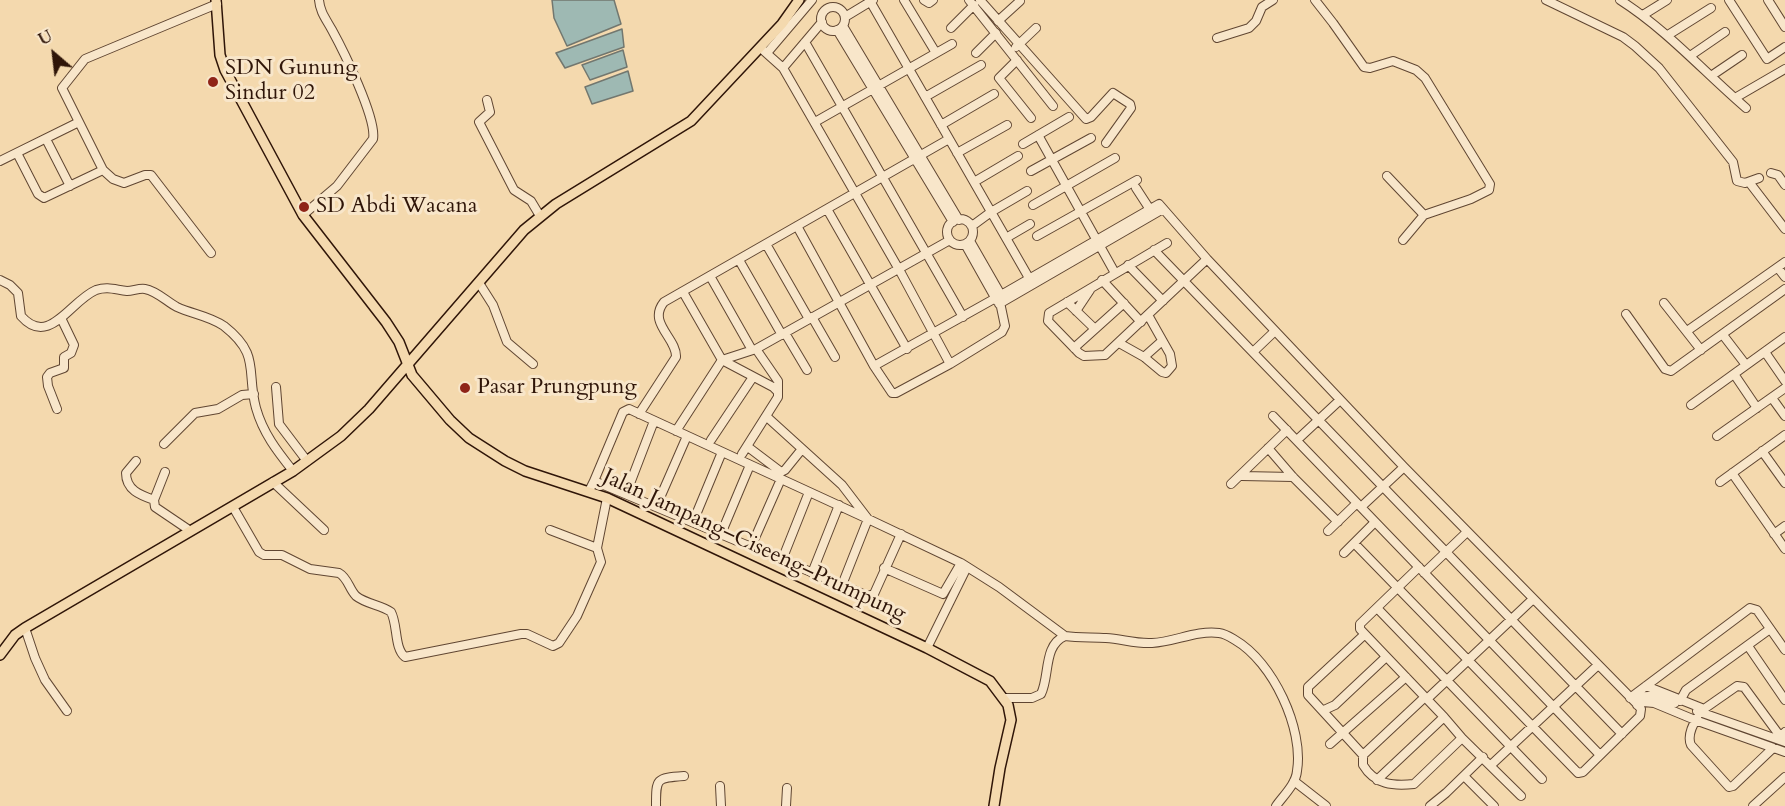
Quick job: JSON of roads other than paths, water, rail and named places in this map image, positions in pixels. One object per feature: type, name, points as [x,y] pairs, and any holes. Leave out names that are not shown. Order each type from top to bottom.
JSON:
[{"type":"main road","points":[[0,655],[15,635],[25,628],[293,471],[350,428],[515,240],[540,216],[691,121],[764,51],[801,0]]},
{"type":"main road","name":"Jalan Jampang–Ciseeng–Prumpung","points":[[217,2],[220,55],[231,86],[303,215],[386,322],[399,342],[412,375],[439,409],[476,443],[525,471],[607,498],[927,648],[990,681],[1004,698]]},
{"type":"main road","points":[[994,806],[1011,720],[1004,698]]},
{"type":"street","points":[[303,215],[337,186],[373,139],[374,134],[366,105],[320,9],[319,0]]},
{"type":"street","points":[[801,0],[811,2],[828,29],[841,24],[871,1],[1029,278]]},
{"type":"street","points":[[825,0],[832,7],[841,10],[841,24],[956,221]]},
{"type":"street","points":[[904,0],[936,53]]},
{"type":"street","points":[[924,0],[927,3],[933,0]]},
{"type":"street","points":[[1217,38],[1249,28],[1256,21],[1262,7],[1273,0]]},
{"type":"street","points":[[1315,0],[1364,67],[1370,68],[1393,61],[1422,75],[1490,184],[1489,190],[1478,197],[1424,215],[1403,240]]},
{"type":"street","points":[[1546,0],[1623,37],[1635,46],[1659,68],[1732,162],[1737,181],[1745,183],[1759,178]]},
{"type":"street","points":[[1620,0],[1668,35],[1746,108]]},
{"type":"street","points":[[1643,15],[1667,0]]},
{"type":"street","points":[[1729,0],[1767,59],[1785,47]]},
{"type":"street","points":[[1768,0],[1785,27]]},
{"type":"street","points":[[998,21],[1020,1]]},
{"type":"street","points":[[211,253],[151,175],[144,175],[124,183],[113,178],[104,170],[62,88],[85,58],[217,2]]},
{"type":"street","points":[[811,2],[764,51],[783,68],[898,268],[950,364]]},
{"type":"street","points":[[974,2],[998,21],[1086,119],[1091,117],[1113,93],[1130,104],[1131,108],[1106,142]]},
{"type":"street","points":[[951,28],[974,2]]},
{"type":"street","points":[[974,2],[1053,106]]},
{"type":"street","points":[[783,68],[805,42],[826,10],[832,7]]},
{"type":"street","points":[[1668,35],[1711,8]]},
{"type":"street","points":[[1011,52],[1036,28]]},
{"type":"street","points":[[1690,56],[1725,32]]},
{"type":"street","points":[[976,53],[996,33]]},
{"type":"street","points":[[805,42],[963,317]]},
{"type":"street","points":[[815,122],[952,44]]},
{"type":"street","points":[[1711,76],[1742,55]]},
{"type":"street","points":[[1017,60],[999,78],[1031,118]]},
{"type":"street","points":[[925,96],[981,65]]},
{"type":"street","points":[[1735,98],[1785,69]]},
{"type":"street","points":[[941,125],[994,94]]},
{"type":"street","points":[[487,100],[490,112],[479,122],[514,190],[531,201],[540,216]]},
{"type":"street","points":[[1023,144],[1070,117]]},
{"type":"street","points":[[0,161],[79,122]]},
{"type":"street","points":[[957,153],[1007,125]]},
{"type":"street","points":[[1038,135],[1114,273]]},
{"type":"street","points":[[1031,171],[1091,138]]},
{"type":"street","points":[[46,139],[70,186]]},
{"type":"street","points":[[639,414],[676,357],[676,350],[661,327],[660,308],[664,302],[949,139]]},
{"type":"street","points":[[17,153],[41,197],[49,197],[104,170]]},
{"type":"street","points":[[974,182],[1018,156]]},
{"type":"street","points":[[1033,205],[1115,158]]},
{"type":"street","points":[[1771,173],[1776,174],[1785,185]]},
{"type":"street","points":[[1387,176],[1424,215]]},
{"type":"street","points":[[1749,182],[1785,229]]},
{"type":"street","points":[[1037,236],[1136,184],[1149,208]]},
{"type":"street","points":[[972,226],[1027,191]]},
{"type":"street","points":[[874,366],[963,317],[1000,301],[1098,242],[1157,203],[1404,467],[1634,701],[1641,709],[1641,713],[1622,735],[1583,772],[1578,773],[1354,543]]},
{"type":"street","points":[[827,209],[907,349]]},
{"type":"street","points":[[1000,301],[1029,278],[1163,209]]},
{"type":"street","points":[[956,221],[969,222],[972,226],[973,231],[967,243],[959,245],[950,240],[948,230],[956,221]]},
{"type":"street","points":[[1006,238],[1030,224]]},
{"type":"street","points":[[797,226],[874,366],[889,391],[896,393],[950,364],[1002,332],[1005,326],[1000,301],[967,243]]},
{"type":"street","points":[[676,431],[722,360],[754,349],[783,334],[950,240]]},
{"type":"street","points":[[1167,243],[1049,313],[1047,318],[1084,356],[1105,355],[1207,259]]},
{"type":"street","points":[[766,244],[835,357]]},
{"type":"street","points":[[1154,250],[1622,735]]},
{"type":"street","points":[[739,260],[807,370]]},
{"type":"street","points":[[1128,265],[1163,301]]},
{"type":"street","points":[[1687,331],[1781,265],[1785,277]]},
{"type":"street","points":[[710,276],[754,349],[777,378],[779,385],[778,397],[745,451],[781,472],[802,449]]},
{"type":"street","points":[[0,280],[18,292],[21,316],[33,326],[46,327],[61,318],[86,296],[113,287],[125,291],[142,289],[151,291],[177,307],[214,320],[228,330],[248,354],[262,426],[272,446],[293,471]]},
{"type":"street","points":[[1102,280],[1141,322]]},
{"type":"street","points":[[479,283],[494,305],[507,342],[533,364]]},
{"type":"street","points":[[1076,311],[1093,286]]},
{"type":"street","points":[[1626,314],[1668,371],[1785,290]]},
{"type":"street","points":[[683,292],[722,360],[773,387],[778,392]]},
{"type":"street","points":[[1067,302],[1095,329]]},
{"type":"street","points":[[1074,348],[1124,303]]},
{"type":"street","points":[[1664,303],[1701,350]]},
{"type":"street","points":[[1119,343],[1144,357],[1162,372],[1168,372],[1172,366],[1171,360],[1148,315]]},
{"type":"street","points":[[57,409],[47,377],[50,373],[64,368],[64,357],[70,353],[74,345],[61,318]]},
{"type":"street","points":[[1253,352],[1275,331]]},
{"type":"street","points":[[1723,335],[1746,365]]},
{"type":"street","points":[[1691,405],[1785,337]]},
{"type":"street","points":[[1144,357],[1162,341]]},
{"type":"street","points":[[1765,352],[1785,381]]},
{"type":"street","points":[[1734,374],[1757,408]]},
{"type":"street","points":[[711,440],[753,377]]},
{"type":"street","points":[[276,387],[279,424],[307,461]]},
{"type":"street","points":[[1717,436],[1785,388]]},
{"type":"street","points":[[164,444],[195,413],[218,409],[242,395],[254,393]]},
{"type":"street","points":[[1772,398],[1785,416]]},
{"type":"street","points":[[1297,440],[1340,400]]},
{"type":"street","points":[[590,491],[623,412],[628,409],[964,565],[999,587],[1065,636]]},
{"type":"street","points":[[1273,416],[1600,755]]},
{"type":"street","points":[[767,417],[842,485],[868,519]]},
{"type":"street","points":[[626,495],[654,421]]},
{"type":"street","points":[[1231,484],[1242,476],[1287,430]]},
{"type":"street","points":[[1720,482],[1785,435]]},
{"type":"street","points":[[656,507],[687,436]]},
{"type":"street","points":[[1268,448],[1338,522]]},
{"type":"street","points":[[1762,451],[1785,483]]},
{"type":"street","points":[[693,522],[722,452]]},
{"type":"street","points":[[136,461],[126,473],[126,481],[138,494],[154,500]]},
{"type":"street","points":[[721,534],[750,465]]},
{"type":"street","points":[[1328,531],[1404,467]]},
{"type":"street","points":[[165,472],[154,500],[155,507],[189,530]]},
{"type":"street","points":[[1732,473],[1785,549]]},
{"type":"street","points":[[1242,476],[1293,477]]},
{"type":"street","points":[[751,547],[781,479]]},
{"type":"street","points":[[273,482],[324,530]]},
{"type":"street","points":[[594,482],[871,596],[874,594],[901,534]]},
{"type":"street","points":[[782,560],[810,492]]},
{"type":"street","points":[[233,507],[259,552],[264,555],[282,555],[310,569],[343,574],[354,594],[359,598],[391,612],[395,620],[400,650],[405,657],[521,634],[527,634],[553,646],[556,645],[577,616],[601,562],[597,548],[607,498]]},
{"type":"street","points":[[812,573],[839,505]]},
{"type":"street","points":[[842,585],[868,519]]},
{"type":"street","points":[[1344,553],[1375,522]]},
{"type":"street","points":[[1774,534],[1785,526]]},
{"type":"street","points":[[550,530],[597,548]]},
{"type":"street","points":[[1467,532],[1446,552],[1398,588],[1359,627],[1385,658],[1521,796]]},
{"type":"street","points":[[927,648],[964,565]]},
{"type":"street","points":[[884,568],[944,594],[964,565]]},
{"type":"street","points":[[1363,754],[1469,661],[1533,599]]},
{"type":"street","points":[[1377,608],[1542,779]]},
{"type":"street","points":[[1634,701],[1646,686],[1750,608],[1757,610],[1785,650]]},
{"type":"street","points":[[25,628],[45,680],[67,711]]},
{"type":"street","points":[[1680,700],[1686,690],[1770,629]]},
{"type":"street","points":[[1004,698],[1032,698],[1041,694],[1047,680],[1050,652],[1059,639],[1065,636],[1152,643],[1168,642],[1200,633],[1227,635],[1255,656],[1270,675],[1288,711],[1297,747],[1298,768],[1294,781],[1276,806]]},
{"type":"street","points":[[1364,635],[1308,687],[1308,695],[1363,754],[1363,765],[1377,780],[1397,786],[1414,784],[1462,738]]},
{"type":"street","points":[[1748,646],[1785,700]]},
{"type":"street","points":[[1324,710],[1335,705],[1385,658]]},
{"type":"street","points":[[1491,765],[1598,665]]},
{"type":"street","points":[[1330,744],[1406,677]]},
{"type":"street","points":[[1646,686],[1701,710],[1706,709],[1741,685],[1782,737]]},
{"type":"street","points":[[1634,701],[1641,696],[1651,695],[1782,737]]},
{"type":"street","points":[[1634,701],[1654,703],[1785,752]]},
{"type":"street","points":[[1701,710],[1695,720],[1689,740],[1729,787],[1733,786],[1773,748]]},
{"type":"street","points":[[1377,780],[1444,717]]},
{"type":"street","points":[[1430,806],[1483,757]]},
{"type":"street","points":[[656,806],[658,780],[662,777],[684,776]]},
{"type":"street","points":[[1464,776],[1494,806]]},
{"type":"street","points":[[1753,806],[1785,777]]},
{"type":"street","points":[[1294,781],[1326,806]]},
{"type":"street","points":[[720,786],[721,806]]},
{"type":"street","points":[[786,806],[787,788]]},
{"type":"water","points":[[552,0],[614,0],[621,24],[567,46],[554,18]]},
{"type":"water","points":[[622,29],[624,47],[565,68],[556,53]]},
{"type":"water","points":[[623,50],[627,67],[590,80],[582,65]]},
{"type":"water","points":[[628,71],[633,91],[592,104],[585,87]]},
{"type":"place","name":"SDN Gunung Sindur 02","points":[[213,82]]},
{"type":"place","name":"SD Abdi Wacana","points":[[304,207]]},
{"type":"place","name":"Pasar Prungpung","points":[[465,388]]}]
